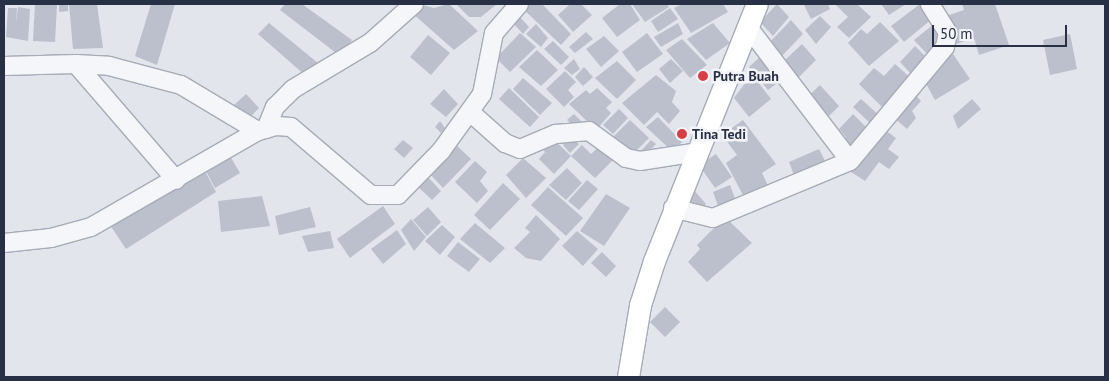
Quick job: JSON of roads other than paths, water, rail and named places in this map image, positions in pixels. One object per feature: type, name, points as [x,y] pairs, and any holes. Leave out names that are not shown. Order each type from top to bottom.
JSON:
[{"type":"main road","points":[[628,377],[640,305],[673,208],[699,152],[757,4]]},
{"type":"street","points":[[262,130],[275,107],[293,89],[370,43],[414,4]]},
{"type":"street","points":[[4,243],[51,238],[91,227],[262,130],[291,127],[371,195],[398,194],[410,188],[482,94],[494,33],[519,4]]},
{"type":"street","points":[[673,208],[713,218],[850,161],[945,47],[948,33],[930,4]]},
{"type":"street","points":[[748,27],[850,161]]},
{"type":"street","points":[[4,66],[76,64],[109,66],[181,85],[262,130]]},
{"type":"street","points":[[76,64],[176,180]]},
{"type":"street","points":[[470,112],[505,143],[520,150],[556,134],[589,131],[598,133],[626,158],[640,161],[699,152]]},
{"type":"place","name":"Putra Buah","points":[[703,76]]},
{"type":"place","name":"Tina Tedi","points":[[682,134]]}]
